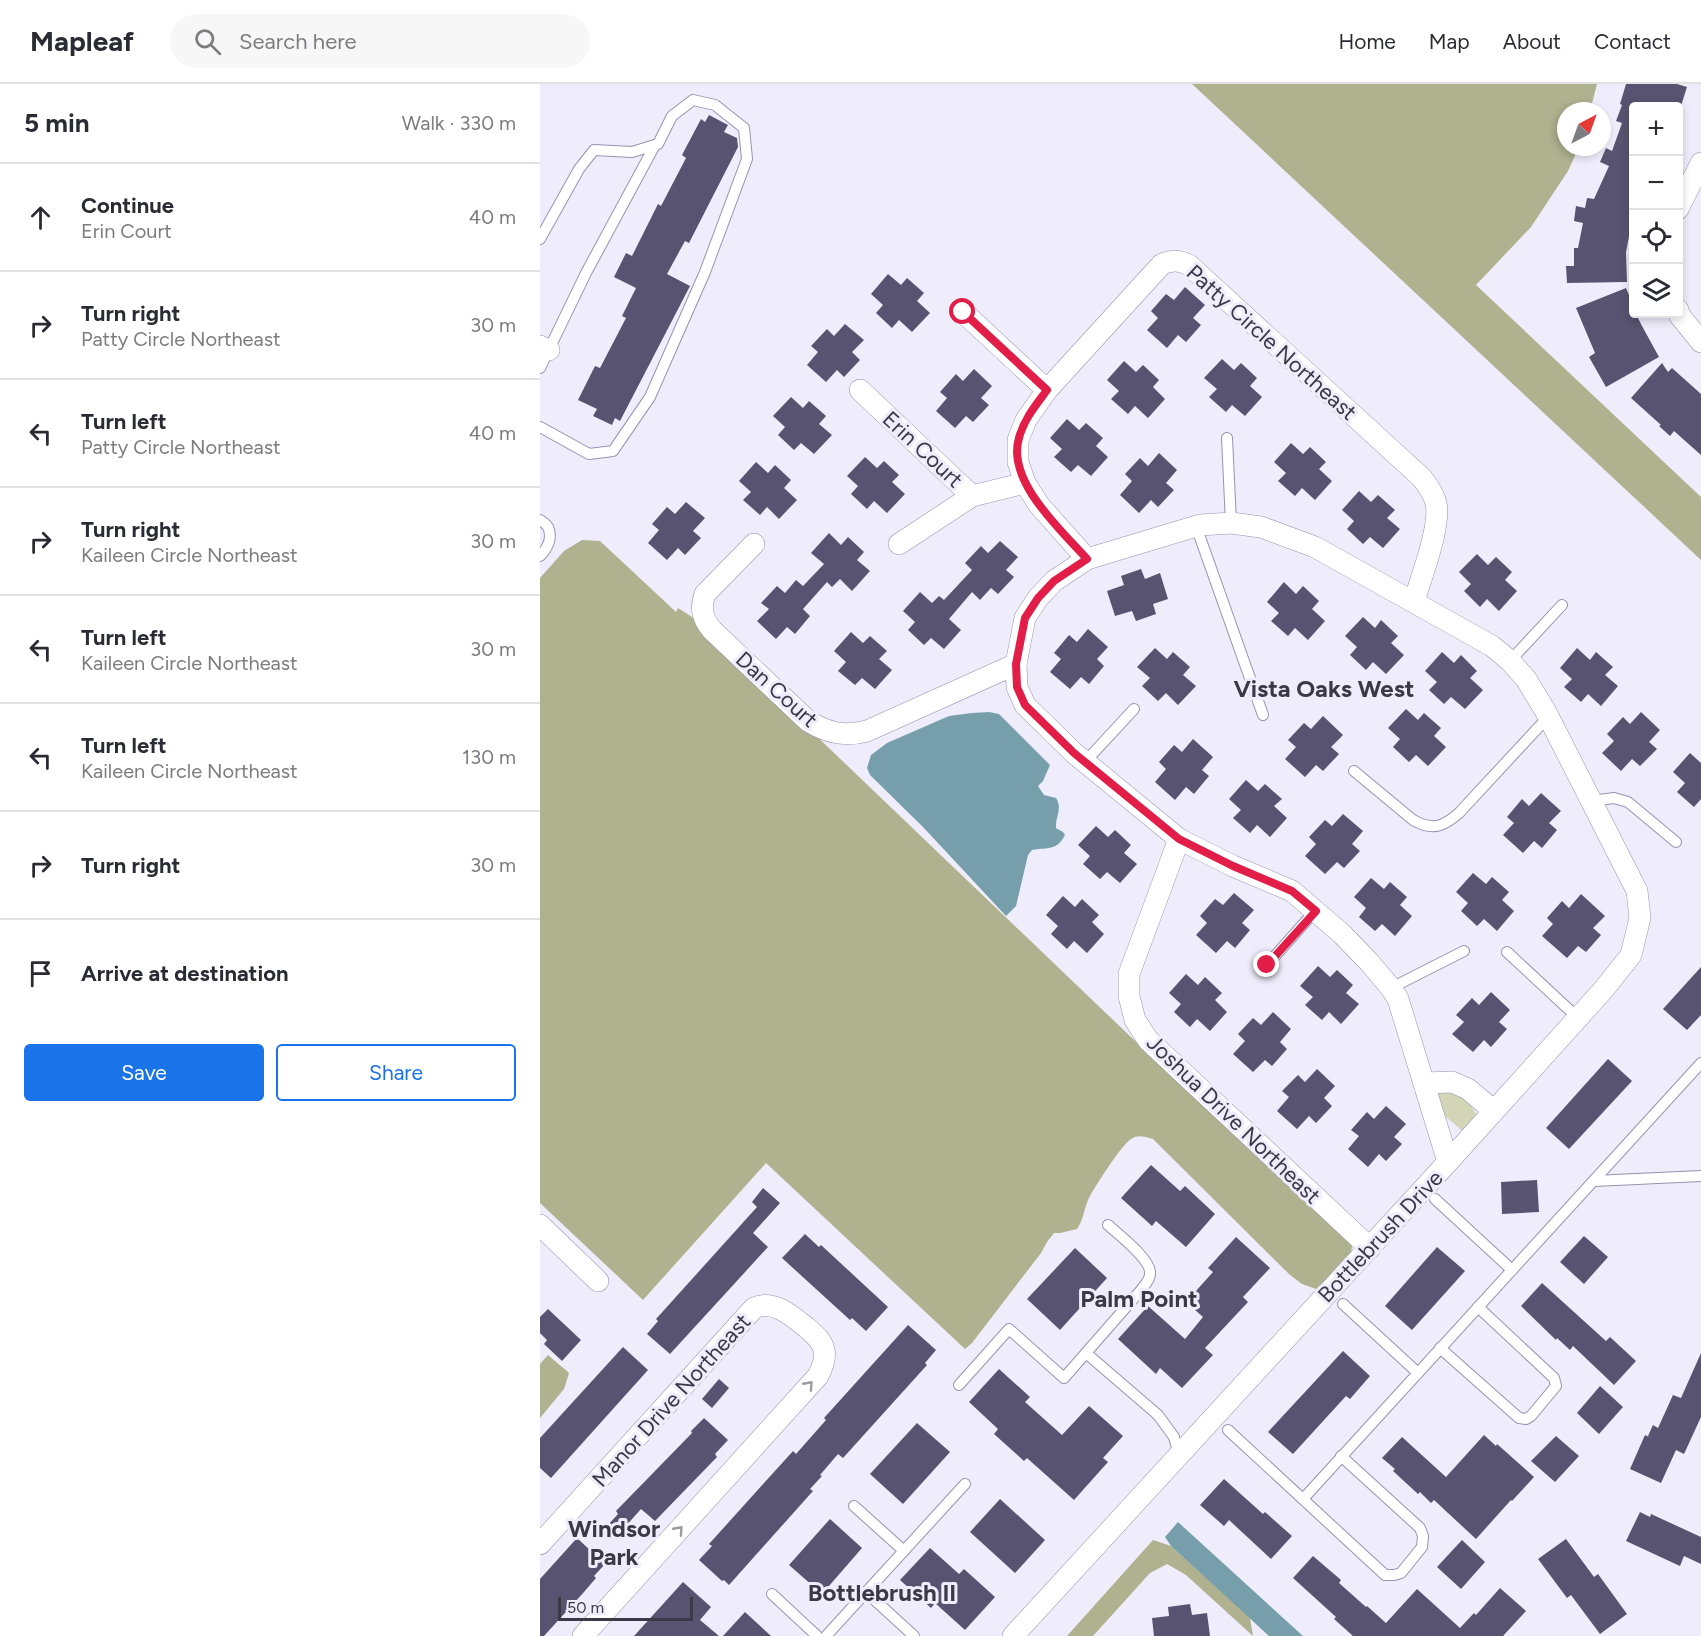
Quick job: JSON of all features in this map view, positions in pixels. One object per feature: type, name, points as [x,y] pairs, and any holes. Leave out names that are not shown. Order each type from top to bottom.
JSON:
[{"type":"street","points":[[1683,199],[1701,163]]},
{"type":"street","name":"Patty Circle Northeast","points":[[1087,559],[1039,505],[1025,483],[1018,462],[1018,440],[1026,420],[1047,390],[1162,264],[1180,261],[1189,265],[1422,478],[1430,489],[1436,502],[1436,529],[1414,602]]},
{"type":"street","points":[[963,312],[1047,390]]},
{"type":"street","points":[[1682,318],[1701,342]]},
{"type":"street","name":"Erin Court","points":[[860,390],[972,496],[1025,483]]},
{"type":"street","points":[[899,544],[972,496]]},
{"type":"street","name":"Bottlebrush Drive","points":[[1013,1636],[1370,1248],[1494,1112],[1604,989],[1631,955],[1640,918],[1637,891],[1548,717],[1526,679],[1492,646],[1315,547],[1261,527],[1231,522],[1196,526],[1087,559],[1054,581],[1038,598],[1025,618],[1016,664],[1017,687],[1025,705],[1085,762],[1179,839],[1233,866],[1292,891],[1342,934],[1369,962],[1398,999],[1448,1162]]},
{"type":"street","name":"Dan Court","points":[[754,544],[705,594],[702,612],[705,621],[808,721],[819,728],[854,735],[867,731],[1016,664]]},
{"type":"street","name":"Joshua Drive Northeast","points":[[1179,839],[1129,974],[1129,996],[1135,1020],[1148,1040],[1370,1248]]},
{"type":"street","points":[[1424,1083],[1452,1082],[1468,1089],[1494,1112]]},
{"type":"street","points":[[540,1225],[598,1281]]},
{"type":"street","name":"Manor Drive Northeast","points":[[540,1544],[753,1308],[761,1305],[787,1312],[818,1338],[825,1350],[818,1376],[583,1636]]},
{"type":"lane","points":[[540,427],[589,454],[614,451],[650,397],[705,272],[747,159],[744,128],[715,105],[693,100],[672,116],[543,355]]},
{"type":"lane","points":[[540,239],[579,169],[594,150],[632,152],[655,145]]},
{"type":"lane","points":[[1227,438],[1231,522]]},
{"type":"lane","points":[[540,520],[548,527],[549,538],[548,548],[540,556]]},
{"type":"lane","points":[[1196,526],[1263,715]]},
{"type":"lane","points":[[1510,661],[1562,605]]},
{"type":"lane","points":[[1085,762],[1134,709]]},
{"type":"lane","points":[[1354,771],[1423,826],[1435,827],[1447,824],[1548,717]]},
{"type":"lane","points":[[1591,801],[1614,798],[1628,802],[1676,842]]},
{"type":"lane","points":[[1267,965],[1316,911]]},
{"type":"lane","points":[[1391,988],[1464,951]]},
{"type":"lane","points":[[1507,952],[1578,1018]]},
{"type":"lane","points":[[1304,1499],[1594,1181],[1695,1076],[1701,1063]]},
{"type":"lane","points":[[1594,1181],[1701,1176]]},
{"type":"lane","points":[[1435,1199],[1512,1270]]},
{"type":"lane","points":[[959,1385],[1009,1329],[1064,1378],[1141,1290],[1151,1273],[1148,1263],[1108,1224]]},
{"type":"lane","points":[[1343,1304],[1418,1373]]},
{"type":"lane","points":[[1440,1348],[1519,1418],[1526,1419],[1531,1416],[1556,1386],[1554,1378],[1478,1307]]},
{"type":"lane","points":[[1086,1353],[1158,1415],[1174,1437],[1179,1455]]},
{"type":"lane","points":[[1228,1430],[1384,1575],[1401,1573],[1422,1546],[1423,1536],[1420,1528],[1341,1456]]},
{"type":"lane","points":[[826,1636],[965,1484]]},
{"type":"lane","points":[[854,1506],[904,1551]]},
{"type":"lane","points":[[866,1592],[914,1636]]},
{"type":"lane","points":[[772,1594],[817,1636]]},
{"type":"green space","points":[[1192,84],[1597,84],[1592,102],[1557,102],[1557,156],[1575,156],[1568,171],[1531,227],[1476,285],[1701,497],[1701,560]]},
{"type":"green space","points":[[582,540],[600,541],[676,612],[678,608],[692,617],[1203,1106],[1346,1237],[1352,1246],[1351,1253],[1319,1290],[1302,1284],[1290,1275],[1153,1139],[1142,1136],[1131,1139],[1108,1167],[1089,1198],[1077,1229],[1054,1233],[972,1343],[965,1349],[766,1163],[643,1300],[540,1203],[540,578],[564,551]]},
{"type":"green space","points":[[1440,1089],[1457,1095],[1476,1113],[1478,1118],[1465,1133],[1439,1111],[1435,1099]]},
{"type":"green space","points":[[548,1355],[569,1373],[564,1389],[540,1418],[540,1364]]},
{"type":"green space","points":[[1153,1540],[1171,1546],[1250,1618],[1253,1636],[1186,1575],[1167,1564],[1150,1573],[1093,1636],[1067,1636]]},
{"type":"water","points":[[989,712],[999,714],[1050,765],[1043,781],[1038,786],[1044,795],[1056,798],[1059,809],[1056,828],[1065,835],[1059,844],[1032,850],[1028,855],[1016,906],[1006,916],[923,827],[870,775],[867,768],[871,755],[887,743],[949,716]]},
{"type":"water","points":[[1178,1522],[1303,1636],[1269,1636],[1171,1546],[1165,1537]]},
{"type":"building","points":[[1626,84],[1677,84],[1687,87],[1682,102],[1629,102],[1627,282],[1567,283],[1566,266],[1574,266],[1574,248],[1578,248],[1583,223],[1574,221],[1576,206],[1585,208],[1587,198],[1594,199],[1609,166],[1600,162],[1603,156],[1611,156],[1622,123],[1616,121],[1622,105],[1620,104]]},
{"type":"building","points":[[709,115],[728,125],[724,132],[737,138],[738,147],[689,243],[685,241],[667,274],[690,286],[620,421],[615,418],[612,425],[593,416],[597,409],[578,400],[595,366],[600,368],[626,318],[622,316],[636,288],[614,277],[626,253],[632,256],[658,204],[661,206],[686,158],[682,155],[701,119],[705,122]]},
{"type":"building","points":[[888,274],[901,285],[907,278],[924,293],[917,301],[930,313],[912,332],[899,320],[892,328],[876,313],[883,305],[871,294]]},
{"type":"building","points":[[1185,287],[1205,305],[1193,318],[1201,325],[1186,342],[1178,335],[1167,348],[1147,330],[1158,318],[1151,311],[1166,294],[1174,300]]},
{"type":"building","points":[[1626,288],[1629,295],[1629,318],[1638,318],[1659,357],[1606,387],[1589,357],[1595,353],[1576,308]]},
{"type":"building","points":[[845,324],[864,340],[852,352],[860,360],[844,377],[837,370],[826,382],[807,365],[818,352],[811,346],[827,329],[834,336]]},
{"type":"building","points":[[1222,359],[1234,370],[1241,363],[1257,378],[1250,386],[1262,397],[1245,416],[1232,405],[1226,412],[1209,397],[1217,389],[1204,378]]},
{"type":"building","points":[[1124,361],[1136,372],[1143,365],[1159,380],[1153,387],[1165,399],[1148,418],[1135,406],[1128,414],[1111,399],[1119,391],[1107,380]]},
{"type":"building","points":[[1662,363],[1668,372],[1672,368],[1701,394],[1701,455],[1674,431],[1670,436],[1631,398]]},
{"type":"building","points":[[974,369],[992,386],[981,398],[989,405],[973,422],[966,416],[955,428],[936,411],[947,398],[940,392],[956,374],[963,381]]},
{"type":"building","points":[[791,397],[803,408],[809,401],[826,416],[819,424],[832,435],[814,454],[801,443],[794,450],[778,435],[785,427],[773,416]]},
{"type":"building","points":[[1067,419],[1079,430],[1086,423],[1103,438],[1096,446],[1108,457],[1091,476],[1078,465],[1071,472],[1054,457],[1062,449],[1050,438]]},
{"type":"building","points":[[1291,443],[1303,454],[1310,447],[1326,462],[1319,469],[1332,481],[1315,500],[1302,488],[1295,496],[1278,481],[1286,473],[1274,462]]},
{"type":"building","points":[[1159,453],[1177,470],[1166,483],[1174,490],[1158,507],[1151,500],[1139,513],[1120,495],[1132,481],[1125,474],[1140,458],[1148,466]]},
{"type":"building","points":[[865,457],[877,468],[884,461],[899,475],[892,482],[905,494],[887,513],[874,501],[867,509],[851,494],[858,486],[847,476]]},
{"type":"building","points":[[756,462],[768,473],[775,465],[791,480],[784,488],[797,500],[779,519],[767,507],[760,515],[743,500],[751,492],[739,481]]},
{"type":"building","points":[[1359,491],[1371,502],[1378,495],[1395,510],[1387,518],[1400,529],[1383,548],[1370,537],[1363,544],[1347,529],[1354,521],[1342,510]]},
{"type":"building","points":[[686,502],[705,518],[693,531],[701,538],[685,555],[678,548],[667,560],[648,543],[659,530],[652,524],[667,507],[675,514]]},
{"type":"building","points":[[829,533],[841,545],[848,537],[864,552],[857,560],[870,571],[852,591],[840,579],[832,587],[827,582],[803,609],[810,616],[795,634],[787,627],[776,639],[757,621],[769,609],[761,603],[777,586],[785,593],[796,580],[803,586],[824,564],[811,553]]},
{"type":"building","points":[[1000,541],[1018,557],[1006,570],[1014,577],[998,594],[991,588],[980,600],[972,592],[949,619],[961,630],[944,649],[931,638],[924,645],[908,630],[915,622],[903,611],[920,592],[932,603],[939,596],[944,600],[972,570],[965,563],[981,546],[988,553]]},
{"type":"building","points":[[1477,554],[1488,565],[1496,557],[1512,572],[1505,580],[1517,591],[1499,611],[1487,599],[1480,607],[1464,591],[1471,584],[1459,572]]},
{"type":"building","points":[[1141,569],[1145,579],[1160,573],[1168,599],[1153,604],[1156,614],[1136,621],[1132,611],[1115,616],[1107,591],[1124,585],[1121,576]]},
{"type":"building","points":[[1284,582],[1296,594],[1303,586],[1319,601],[1312,609],[1325,621],[1308,640],[1295,628],[1288,636],[1271,621],[1279,613],[1267,602]]},
{"type":"building","points":[[1363,617],[1375,628],[1381,620],[1398,636],[1391,643],[1404,655],[1386,674],[1373,662],[1366,670],[1350,655],[1357,647],[1345,636]]},
{"type":"building","points":[[1088,629],[1108,647],[1097,659],[1104,666],[1089,684],[1081,677],[1070,689],[1050,672],[1061,659],[1054,653],[1069,635],[1077,642]]},
{"type":"building","points":[[851,632],[863,643],[870,636],[887,651],[879,659],[892,670],[875,689],[862,678],[855,685],[838,671],[846,662],[834,651]]},
{"type":"building","points":[[1155,648],[1167,659],[1173,652],[1190,667],[1183,675],[1196,686],[1178,705],[1166,693],[1158,701],[1142,686],[1150,678],[1137,667]]},
{"type":"building","points":[[1577,648],[1590,660],[1596,652],[1613,667],[1605,675],[1618,686],[1601,706],[1588,694],[1581,702],[1564,687],[1572,679],[1560,668]]},
{"type":"building","points":[[1442,652],[1454,663],[1461,655],[1477,671],[1470,678],[1483,690],[1465,709],[1451,697],[1444,704],[1429,690],[1437,682],[1425,671]]},
{"type":"building","points":[[1406,709],[1418,720],[1424,713],[1441,728],[1434,736],[1446,747],[1428,766],[1416,755],[1409,762],[1393,747],[1400,739],[1388,728]]},
{"type":"building","points":[[1641,712],[1660,730],[1649,742],[1657,749],[1640,766],[1632,759],[1621,771],[1602,753],[1614,741],[1607,734],[1623,717],[1630,724]]},
{"type":"building","points":[[1323,716],[1343,735],[1331,747],[1339,754],[1323,771],[1316,765],[1305,777],[1285,759],[1296,747],[1288,740],[1304,723],[1311,729]]},
{"type":"building","points":[[1193,739],[1213,757],[1202,770],[1209,776],[1194,794],[1186,787],[1175,800],[1155,782],[1166,769],[1159,762],[1174,745],[1182,752]]},
{"type":"building","points":[[1690,753],[1701,763],[1701,799],[1694,807],[1677,792],[1685,783],[1673,772]]},
{"type":"building","points":[[1246,780],[1258,791],[1265,784],[1282,799],[1274,806],[1287,818],[1270,837],[1257,825],[1250,833],[1233,818],[1241,810],[1229,799]]},
{"type":"building","points":[[1541,793],[1561,811],[1549,823],[1557,830],[1542,848],[1534,841],[1523,853],[1503,835],[1514,823],[1507,817],[1522,799],[1529,806]]},
{"type":"building","points":[[1343,814],[1363,831],[1352,844],[1360,851],[1344,868],[1337,862],[1325,874],[1305,856],[1316,844],[1309,837],[1325,820],[1332,826]]},
{"type":"building","points":[[1096,826],[1108,837],[1115,830],[1131,845],[1124,853],[1137,864],[1120,883],[1107,872],[1100,879],[1083,864],[1090,856],[1078,845]]},
{"type":"building","points":[[1473,873],[1486,884],[1492,877],[1509,892],[1502,900],[1514,911],[1497,931],[1484,919],[1477,926],[1461,911],[1468,903],[1456,892]]},
{"type":"building","points":[[1371,878],[1384,889],[1390,882],[1407,897],[1400,905],[1412,916],[1395,936],[1382,924],[1375,931],[1359,917],[1366,908],[1354,897]]},
{"type":"building","points":[[1234,893],[1254,910],[1242,923],[1250,930],[1235,948],[1227,941],[1216,953],[1196,935],[1207,923],[1200,916],[1215,899],[1223,905]]},
{"type":"building","points":[[1581,894],[1605,916],[1593,928],[1601,935],[1586,952],[1578,946],[1567,958],[1542,936],[1553,924],[1547,918],[1562,901],[1569,908]]},
{"type":"building","points":[[1063,896],[1075,907],[1082,899],[1099,915],[1092,922],[1104,934],[1087,953],[1074,941],[1067,949],[1051,934],[1058,926],[1046,915]]},
{"type":"building","points":[[1318,966],[1330,977],[1337,970],[1353,985],[1346,993],[1359,1004],[1341,1024],[1329,1012],[1322,1020],[1305,1005],[1313,997],[1300,986]]},
{"type":"building","points":[[1701,967],[1701,1015],[1687,1030],[1663,1009]]},
{"type":"building","points":[[1186,974],[1198,985],[1205,977],[1222,993],[1215,1000],[1227,1012],[1210,1031],[1197,1019],[1190,1027],[1174,1012],[1181,1004],[1169,993]]},
{"type":"building","points":[[1491,992],[1510,1010],[1499,1022],[1507,1029],[1491,1047],[1484,1040],[1473,1052],[1452,1034],[1464,1022],[1456,1015],[1472,998],[1479,1005]]},
{"type":"building","points":[[1273,1012],[1291,1029],[1280,1042],[1287,1049],[1272,1066],[1265,1060],[1253,1072],[1233,1054],[1245,1041],[1238,1034],[1253,1018],[1261,1025]]},
{"type":"building","points":[[1608,1059],[1632,1081],[1569,1149],[1546,1128]]},
{"type":"building","points":[[1317,1069],[1335,1086],[1324,1098],[1332,1106],[1316,1123],[1309,1116],[1297,1129],[1277,1111],[1289,1097],[1282,1091],[1298,1075],[1305,1082]]},
{"type":"building","points":[[1386,1106],[1406,1124],[1394,1137],[1402,1144],[1386,1161],[1379,1154],[1368,1167],[1348,1149],[1359,1136],[1351,1130],[1367,1112],[1374,1119]]},
{"type":"building","points":[[1151,1165],[1180,1191],[1185,1186],[1215,1214],[1186,1247],[1156,1221],[1152,1226],[1121,1198]]},
{"type":"building","points":[[1537,1180],[1539,1212],[1502,1214],[1501,1182]]},
{"type":"building","points":[[763,1188],[780,1203],[753,1233],[768,1247],[670,1354],[647,1334],[658,1321],[656,1319],[757,1207],[752,1202]]},
{"type":"building","points":[[805,1234],[819,1247],[821,1245],[888,1307],[866,1331],[852,1318],[850,1320],[782,1258]]},
{"type":"building","points":[[1584,1236],[1608,1257],[1584,1284],[1560,1262]]},
{"type":"building","points":[[1236,1237],[1270,1268],[1243,1297],[1248,1302],[1205,1348],[1213,1355],[1182,1388],[1160,1368],[1156,1374],[1118,1339],[1148,1306],[1185,1339],[1203,1317],[1186,1302],[1213,1272],[1208,1268]]},
{"type":"building","points":[[1437,1247],[1465,1271],[1412,1330],[1385,1306]]},
{"type":"building","points":[[1075,1248],[1107,1278],[1060,1330],[1027,1299]]},
{"type":"building","points":[[1542,1283],[1606,1341],[1610,1337],[1636,1361],[1614,1385],[1573,1346],[1570,1350],[1557,1338],[1556,1340],[1521,1306]]},
{"type":"building","points":[[548,1309],[581,1340],[562,1361],[544,1344],[547,1340],[540,1333],[540,1317]]},
{"type":"building","points":[[908,1325],[936,1350],[925,1363],[927,1365],[843,1458],[838,1454],[810,1489],[813,1491],[729,1585],[724,1580],[722,1581],[699,1560],[712,1546],[709,1544],[793,1451],[796,1454],[826,1420],[824,1418]]},
{"type":"building","points":[[623,1347],[648,1370],[551,1478],[540,1468],[540,1438]]},
{"type":"building","points":[[1343,1351],[1370,1376],[1350,1399],[1346,1396],[1293,1454],[1268,1432]]},
{"type":"building","points":[[1701,1353],[1701,1417],[1684,1454],[1676,1450],[1661,1483],[1630,1469],[1645,1435],[1649,1437],[1653,1425],[1658,1428],[1673,1395],[1681,1398]]},
{"type":"building","points":[[999,1369],[1030,1397],[1025,1402],[1062,1435],[1089,1406],[1123,1436],[1103,1458],[1108,1462],[1074,1500],[1027,1458],[1024,1461],[994,1434],[998,1429],[969,1402]]},
{"type":"building","points":[[719,1379],[729,1388],[712,1408],[702,1399]]},
{"type":"building","points":[[1600,1386],[1623,1407],[1599,1434],[1577,1413]]},
{"type":"building","points":[[704,1418],[728,1440],[715,1454],[717,1457],[655,1521],[641,1509],[617,1536],[607,1526],[618,1514],[616,1511]]},
{"type":"building","points":[[917,1423],[950,1452],[903,1504],[870,1474]]},
{"type":"building","points":[[1484,1435],[1534,1477],[1476,1539],[1434,1500],[1431,1503],[1420,1492],[1418,1494],[1382,1458],[1402,1437],[1446,1477]]},
{"type":"building","points":[[1556,1436],[1579,1456],[1555,1482],[1531,1461]]},
{"type":"building","points":[[1224,1479],[1292,1536],[1271,1559],[1229,1520],[1224,1526],[1200,1505]]},
{"type":"building","points":[[1000,1499],[1045,1540],[1015,1573],[970,1532]]},
{"type":"building","points":[[1640,1512],[1650,1517],[1651,1514],[1701,1537],[1701,1564],[1684,1556],[1680,1566],[1626,1541]]},
{"type":"building","points":[[830,1519],[862,1548],[822,1594],[789,1565]]},
{"type":"building","points":[[577,1538],[605,1564],[584,1592],[544,1636],[540,1636],[540,1579]]},
{"type":"building","points":[[1566,1539],[1594,1577],[1598,1574],[1627,1614],[1600,1634],[1571,1595],[1567,1598],[1538,1559]]},
{"type":"building","points":[[1462,1540],[1485,1562],[1461,1589],[1437,1567]]},
{"type":"building","points":[[930,1548],[959,1574],[964,1569],[995,1597],[965,1630],[935,1603],[931,1608],[900,1580]]},
{"type":"building","points":[[1313,1556],[1341,1580],[1339,1583],[1386,1623],[1417,1589],[1460,1628],[1474,1613],[1476,1615],[1500,1588],[1526,1611],[1503,1636],[1353,1636],[1334,1619],[1336,1617],[1293,1578]]},
{"type":"building","points":[[683,1582],[711,1607],[700,1620],[719,1636],[634,1636]]},
{"type":"building","points":[[1190,1604],[1192,1615],[1207,1613],[1210,1636],[1154,1636],[1152,1618],[1169,1616],[1168,1607]]},
{"type":"building","points":[[745,1612],[771,1636],[723,1636]]},
{"type":"district","name":"Vista Oaks West","points":[[1324,689]]},
{"type":"district","name":"Palm Point","points":[[1139,1299]]},
{"type":"district","name":"Windsor Park","points":[[614,1543]]},
{"type":"district","name":"Bottlebrush II","points":[[882,1593]]},
{"type":"route","points":[[963,312],[1047,390],[1026,420],[1018,440],[1018,462],[1025,483],[1039,505],[1087,559],[1054,581],[1038,598],[1025,618],[1016,664],[1017,687],[1025,705],[1074,753],[1179,839],[1233,866],[1292,891],[1316,911],[1267,965]]}]
